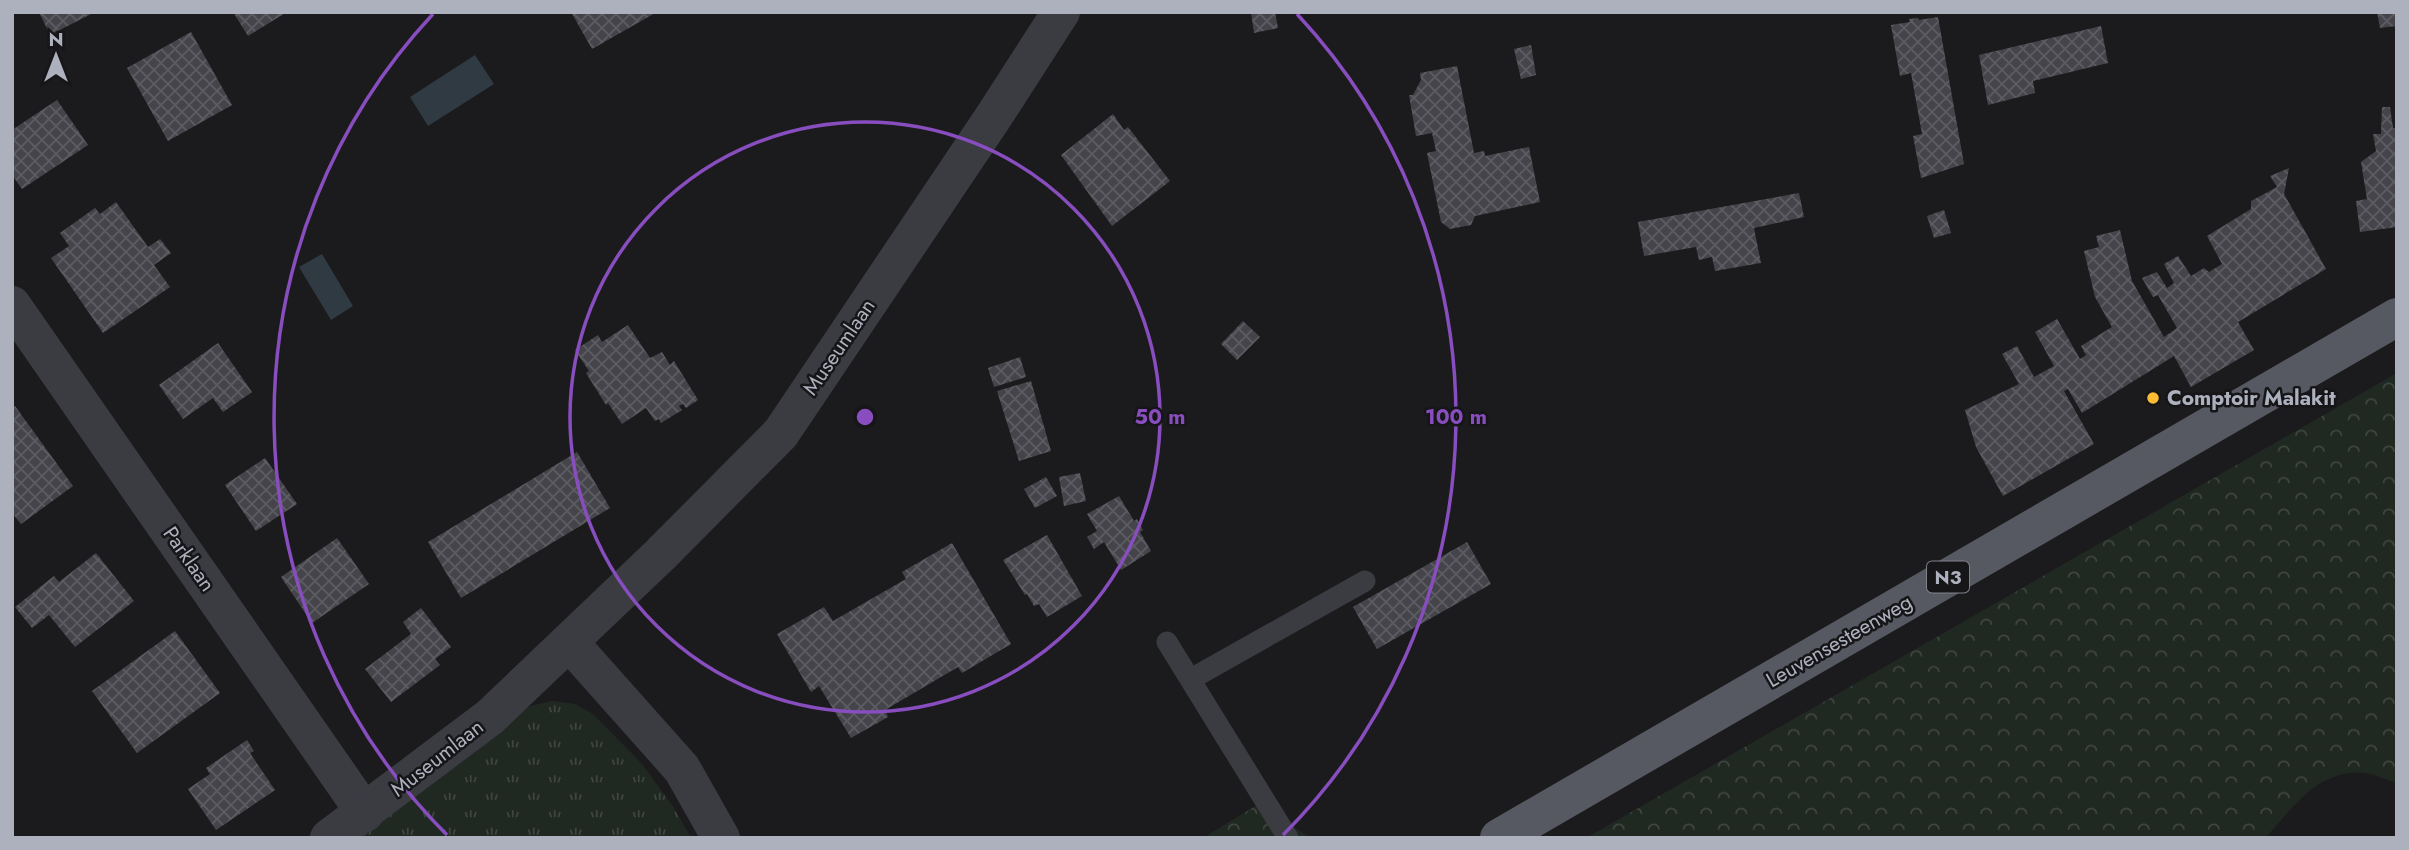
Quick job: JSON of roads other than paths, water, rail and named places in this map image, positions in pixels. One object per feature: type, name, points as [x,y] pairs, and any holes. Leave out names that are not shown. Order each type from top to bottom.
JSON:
[{"type":"main road","name":"Leuvensesteenweg","points":[[1524,831],[2397,317]]},
{"type":"street","name":"Museumlaan","points":[[329,838],[490,716],[781,433],[1061,12]]},
{"type":"street","name":"Parklaan","points":[[12,305],[365,813]]},
{"type":"street","points":[[569,642],[681,769],[721,838]]},
{"type":"lane","points":[[1191,679],[1365,581]]},
{"type":"lane","points":[[1167,642],[1288,838]]},
{"type":"place","name":"Comptoir Malakit","points":[[2153,398]]}]
